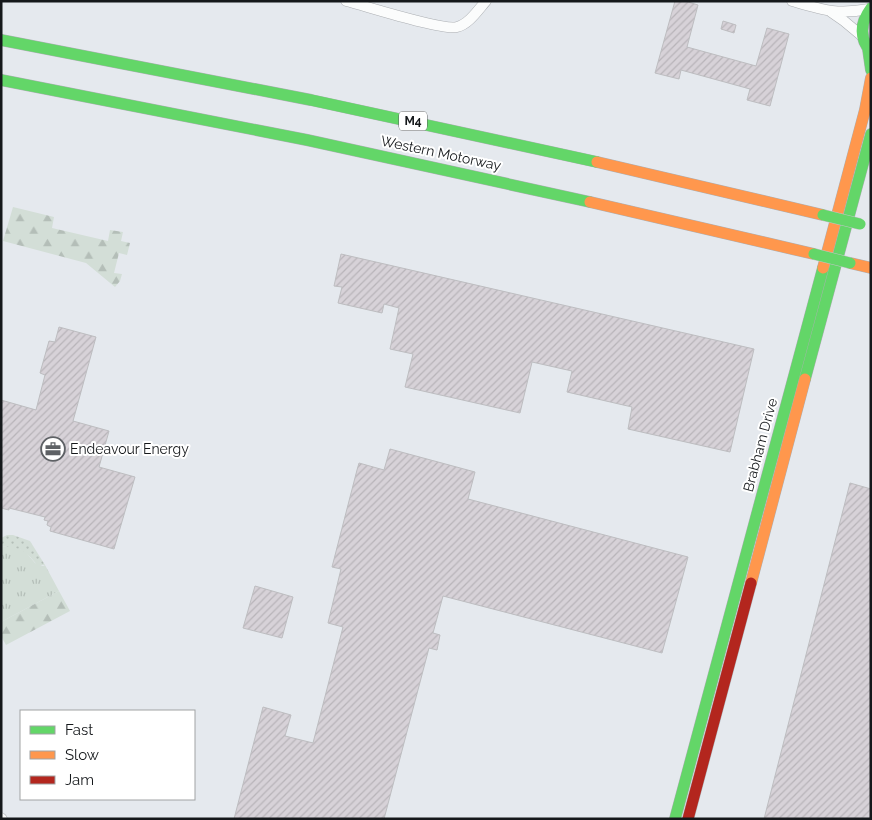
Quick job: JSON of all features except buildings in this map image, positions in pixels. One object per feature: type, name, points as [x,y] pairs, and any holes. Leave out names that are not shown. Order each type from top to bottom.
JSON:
[{"type":"main road","points":[[870,9],[862,22],[862,36],[869,50],[871,70]]},
{"type":"main road","name":"Western Motorway","points":[[1,40],[184,74],[591,160],[865,226]]},
{"type":"main road","name":"Brabham Drive","points":[[675,819],[862,120],[871,78]]},
{"type":"main road","name":"Western Motorway","points":[[1,80],[185,115],[458,172],[871,268]]},
{"type":"main road","name":"Brabham Drive","points":[[688,819],[871,134]]},
{"type":"street","points":[[346,1],[439,25],[457,27],[465,23],[486,1]]},
{"type":"street","points":[[792,1],[830,12],[862,36]]},
{"type":"street","points":[[830,12],[870,9]]},
{"type":"green space","points":[[13,207],[54,217],[52,228],[108,241],[110,230],[123,232],[121,241],[130,243],[127,255],[119,253],[114,273],[122,274],[120,281],[115,287],[86,263],[3,241]]},
{"type":"green space","points":[[13,535],[30,541],[45,565],[37,565],[30,556],[18,548],[1,547],[1,538]]},
{"type":"green space","points":[[12,546],[25,551],[35,563],[45,565],[59,591],[1,622],[1,547]]},
{"type":"green space","points":[[59,591],[70,611],[6,645],[1,636],[1,622]]},
{"type":"traffic: fast","points":[[871,8],[862,30],[864,41],[871,52]]},
{"type":"traffic: fast","points":[[1,40],[311,100],[597,162]]},
{"type":"traffic: fast","points":[[868,49],[871,70]]},
{"type":"traffic: fast","points":[[1,80],[307,140],[590,202]]},
{"type":"traffic: fast","points":[[805,379],[871,134]]},
{"type":"traffic: fast","points":[[823,215],[860,224]]},
{"type":"traffic: fast","points":[[814,254],[850,263]]},
{"type":"traffic: fast","points":[[675,819],[823,268]]},
{"type":"traffic: slow","points":[[823,268],[865,110],[871,78]]},
{"type":"traffic: slow","points":[[597,162],[823,215]]},
{"type":"traffic: slow","points":[[590,202],[814,254]]},
{"type":"traffic: slow","points":[[850,263],[871,268]]},
{"type":"traffic: slow","points":[[751,583],[805,379]]},
{"type":"traffic: jam","points":[[688,819],[751,583]]},
{"type":"place","name":"Endeavour Energy","points":[[53,449]]}]
